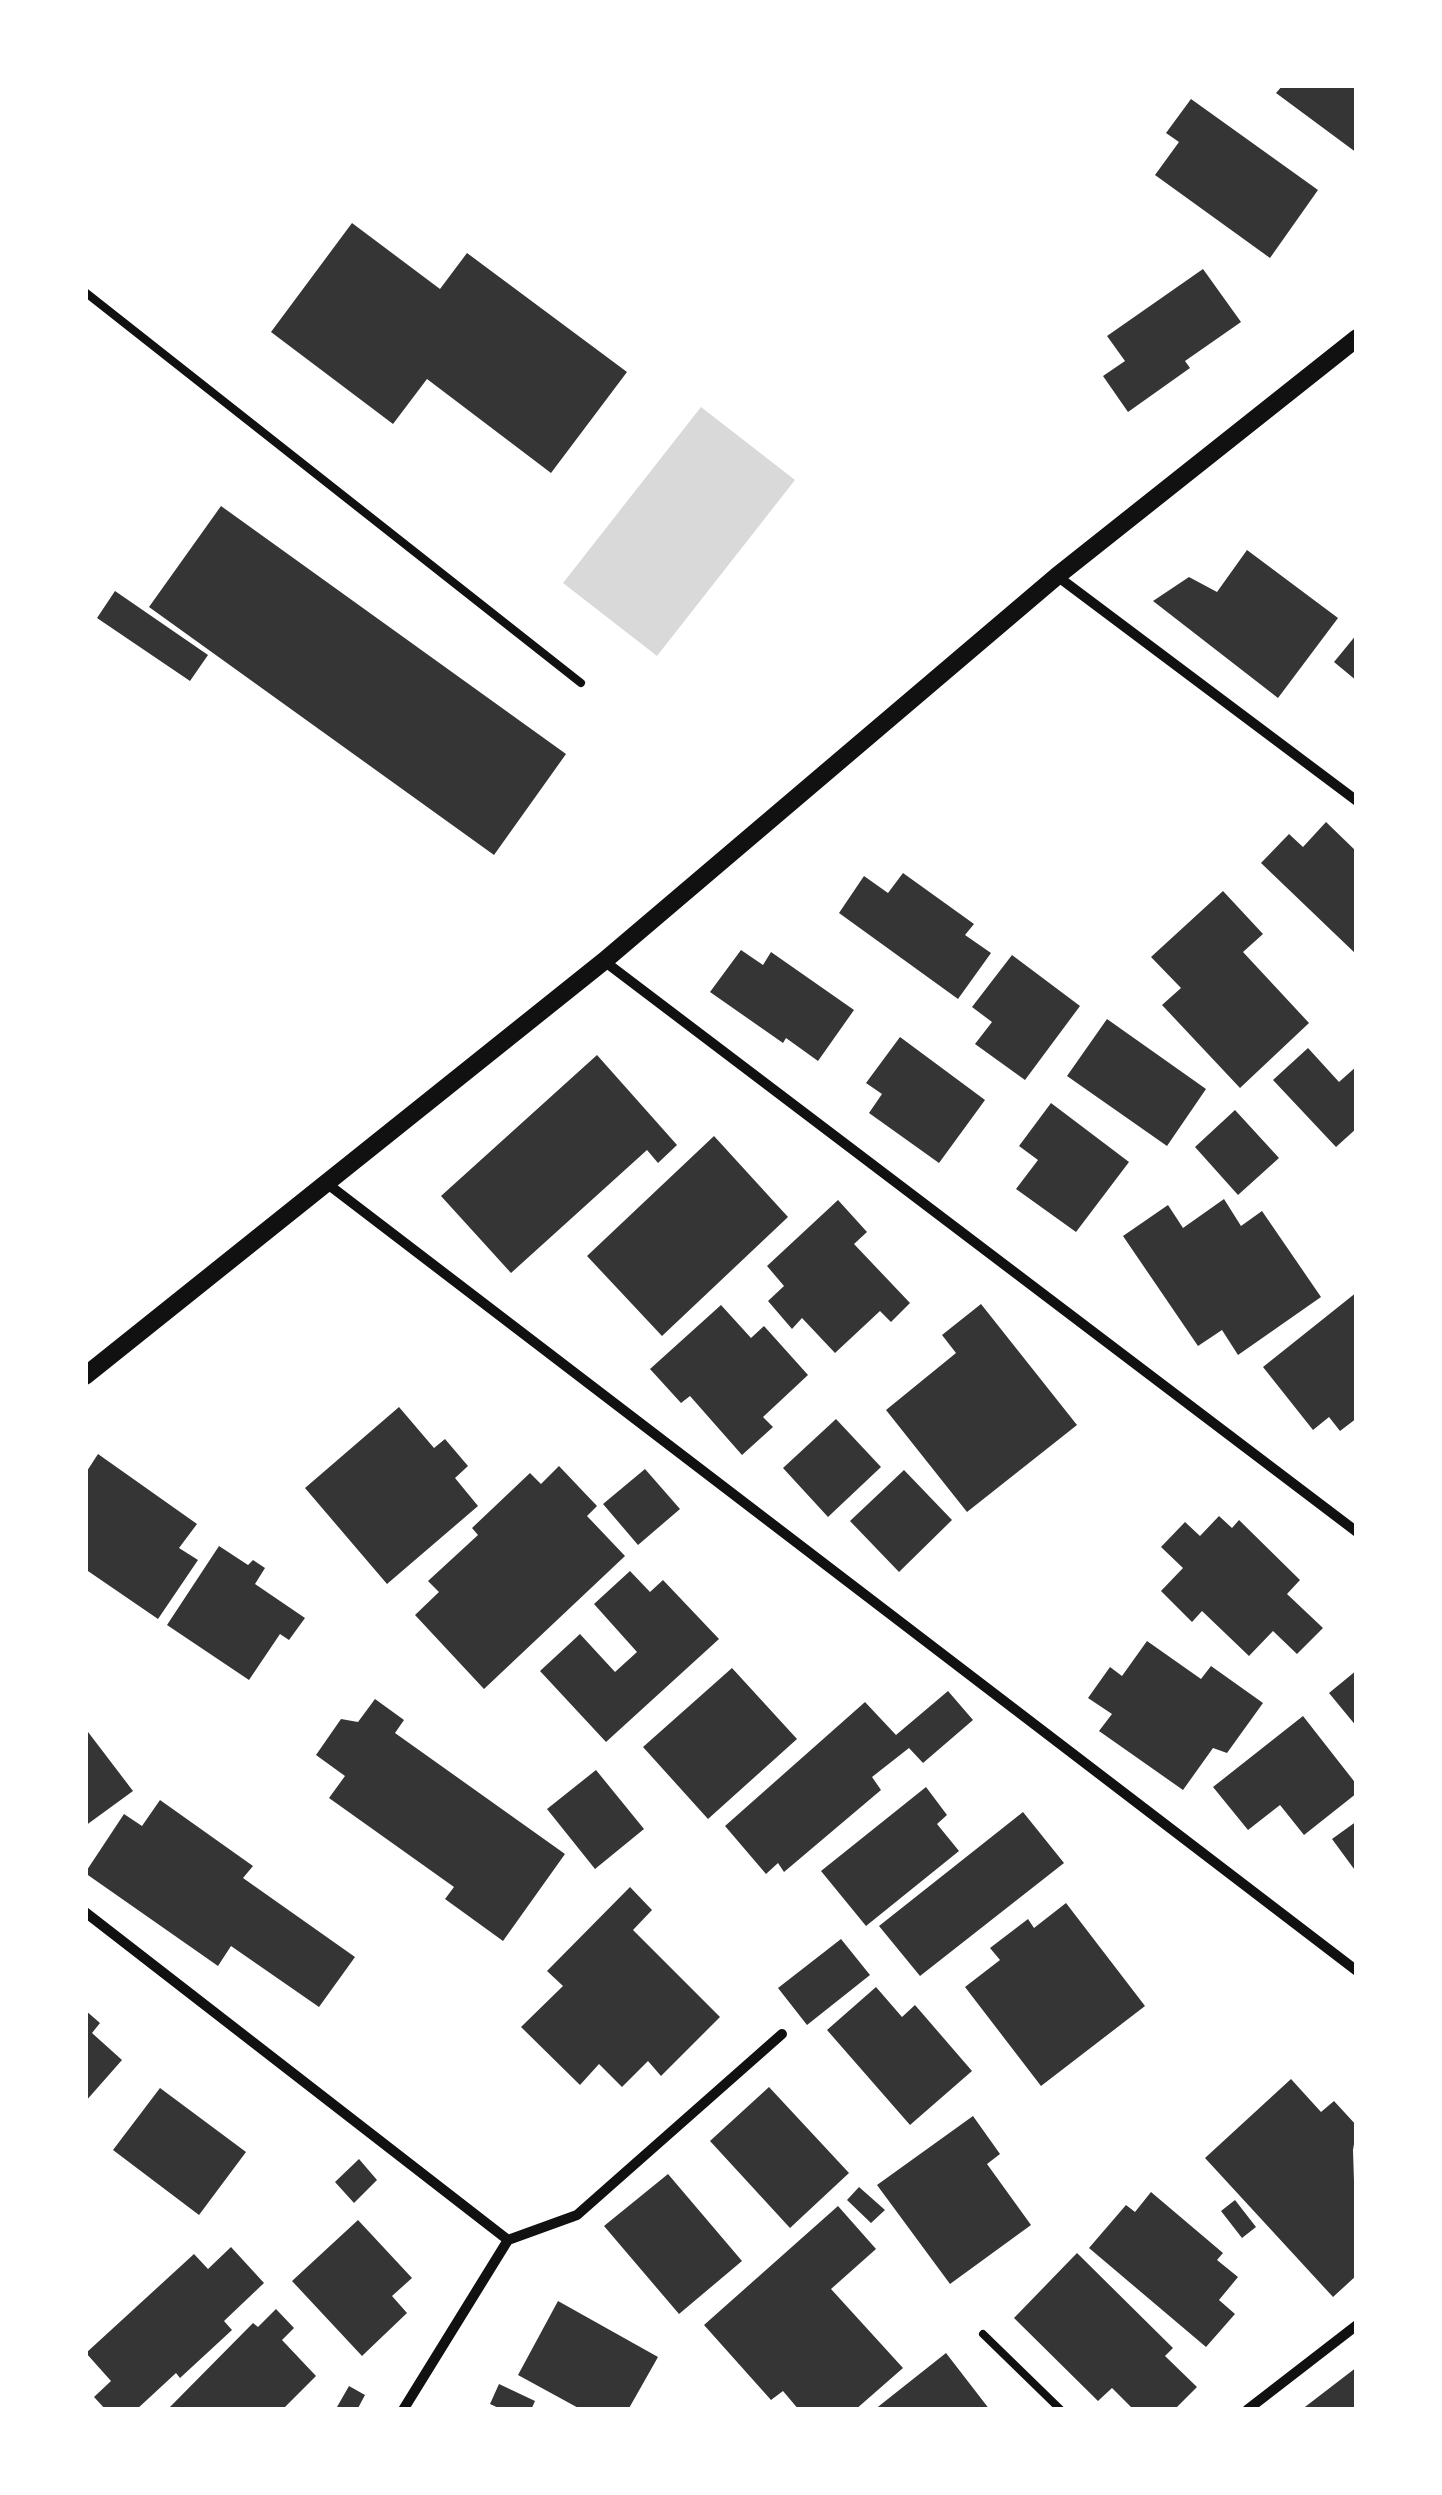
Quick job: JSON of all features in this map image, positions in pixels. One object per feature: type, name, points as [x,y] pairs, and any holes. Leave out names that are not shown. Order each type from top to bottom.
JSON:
[{"type":"street","points":[[85,1376],[604,961],[1057,576],[1357,338]]},
{"type":"street","points":[[1057,576],[1357,802]]},
{"type":"street","points":[[604,961],[1357,1532]]},
{"type":"street","points":[[326,1182],[1357,1971]]},
{"type":"street","points":[[85,1912],[508,2240]]},
{"type":"street","points":[[403,2410],[508,2240],[577,2215],[782,2034]]},
{"type":"street","points":[[1247,2410],[1357,2325]]},
{"type":"lane","points":[[85,292],[581,683]]},
{"type":"lane","points":[[983,2334],[1060,2410]]},
{"type":"shaded area","points":[[701,407],[795,480],[657,656],[563,583]]},
{"type":"building","points":[[1283,85],[1357,85],[1357,153],[1276,93]]},
{"type":"building","points":[[1191,99],[1318,190],[1270,258],[1155,175],[1179,142],[1166,133]]},
{"type":"building","points":[[352,223],[440,289],[467,253],[627,372],[551,473],[427,379],[393,424],[271,332]]},
{"type":"building","points":[[1203,269],[1241,322],[1185,361],[1190,368],[1128,412],[1103,376],[1125,361],[1107,336]]},
{"type":"building","points":[[221,506],[566,754],[494,855],[149,607]]},
{"type":"building","points":[[1247,550],[1338,618],[1278,698],[1153,601],[1189,577],[1217,592]]},
{"type":"building","points":[[115,591],[208,655],[190,681],[97,618]]},
{"type":"building","points":[[1357,634],[1357,681],[1334,662]]},
{"type":"building","points":[[1326,822],[1357,852],[1357,955],[1261,863],[1289,834],[1303,847]]},
{"type":"building","points":[[903,873],[974,924],[965,935],[991,953],[958,999],[839,913],[864,876],[888,893]]},
{"type":"building","points":[[1223,891],[1263,934],[1243,952],[1309,1023],[1240,1088],[1162,1005],[1181,988],[1151,957]]},
{"type":"building","points":[[741,950],[763,965],[771,952],[854,1010],[818,1061],[786,1038],[783,1043],[710,992]]},
{"type":"building","points":[[1012,955],[1080,1006],[1025,1080],[975,1044],[992,1022],[972,1007]]},
{"type":"building","points":[[1107,1019],[1206,1089],[1167,1146],[1067,1076]]},
{"type":"building","points":[[900,1037],[985,1100],[939,1163],[869,1113],[882,1094],[866,1083]]},
{"type":"building","points":[[1308,1048],[1339,1082],[1357,1066],[1357,1128],[1336,1147],[1273,1080]]},
{"type":"building","points":[[597,1055],[677,1145],[658,1163],[647,1150],[511,1273],[441,1196]]},
{"type":"building","points":[[1051,1103],[1129,1162],[1076,1232],[1016,1189],[1038,1160],[1019,1146]]},
{"type":"building","points":[[1235,1110],[1279,1158],[1238,1195],[1195,1147]]},
{"type":"building","points":[[714,1136],[788,1217],[662,1336],[587,1256]]},
{"type":"building","points":[[1224,1199],[1241,1226],[1262,1211],[1321,1297],[1238,1355],[1222,1330],[1198,1346],[1123,1236],[1168,1205],[1183,1228]]},
{"type":"building","points":[[838,1200],[867,1232],[854,1244],[910,1303],[891,1322],[880,1311],[835,1353],[802,1318],[792,1329],[768,1301],[784,1286],[767,1266]]},
{"type":"building","points":[[1357,1292],[1357,1418],[1340,1431],[1329,1417],[1313,1430],[1263,1367]]},
{"type":"building","points":[[981,1304],[1077,1425],[967,1512],[886,1410],[956,1353],[942,1335]]},
{"type":"building","points":[[721,1305],[751,1338],[764,1326],[808,1375],[763,1417],[773,1427],[742,1455],[690,1396],[681,1403],[650,1369]]},
{"type":"building","points":[[399,1407],[434,1448],[445,1439],[468,1466],[455,1478],[478,1506],[387,1584],[305,1488]]},
{"type":"building","points":[[836,1419],[881,1467],[828,1517],[783,1468]]},
{"type":"building","points":[[98,1454],[197,1524],[179,1548],[198,1560],[158,1619],[85,1569],[85,1474]]},
{"type":"building","points":[[559,1466],[597,1506],[587,1516],[625,1556],[484,1689],[415,1615],[439,1592],[428,1581],[478,1535],[472,1528],[530,1473],[541,1484]]},
{"type":"building","points":[[645,1469],[680,1509],[638,1545],[603,1504]]},
{"type":"building","points":[[904,1470],[952,1520],[899,1572],[850,1521]]},
{"type":"building","points":[[1219,1516],[1232,1528],[1239,1520],[1300,1580],[1287,1594],[1323,1628],[1297,1654],[1273,1631],[1249,1656],[1202,1611],[1192,1622],[1161,1591],[1183,1568],[1161,1547],[1185,1522],[1200,1536]]},
{"type":"building","points":[[219,1546],[248,1565],[253,1560],[265,1568],[255,1584],[305,1618],[289,1640],[280,1634],[249,1680],[167,1625]]},
{"type":"building","points":[[630,1571],[650,1592],[663,1580],[719,1639],[606,1742],[540,1671],[580,1634],[615,1672],[637,1652],[594,1604]]},
{"type":"building","points":[[1147,1641],[1201,1679],[1211,1666],[1263,1703],[1227,1753],[1213,1748],[1183,1790],[1099,1731],[1112,1714],[1088,1698],[1110,1667],[1122,1676]]},
{"type":"building","points":[[732,1668],[797,1739],[708,1819],[643,1747]]},
{"type":"building","points":[[1357,1670],[1357,1727],[1329,1693]]},
{"type":"building","points":[[948,1691],[973,1720],[923,1763],[909,1748],[872,1777],[881,1790],[784,1872],[778,1863],[766,1874],[725,1826],[865,1702],[896,1735]]},
{"type":"building","points":[[375,1699],[404,1720],[395,1733],[565,1854],[503,1941],[445,1899],[454,1887],[329,1798],[345,1776],[316,1755],[341,1719],[358,1722]]},
{"type":"building","points":[[1303,1716],[1357,1785],[1357,1793],[1304,1835],[1280,1805],[1248,1830],[1213,1787]]},
{"type":"building","points":[[85,1728],[133,1791],[85,1826]]},
{"type":"building","points":[[596,1770],[644,1829],[595,1869],[547,1809]]},
{"type":"building","points":[[926,1787],[947,1815],[937,1824],[959,1851],[866,1926],[821,1871]]},
{"type":"building","points":[[160,1800],[253,1866],[243,1878],[355,1957],[319,2007],[231,1946],[218,1966],[85,1873],[124,1814],[142,1826]]},
{"type":"building","points":[[1023,1812],[1064,1863],[920,1976],[879,1926]]},
{"type":"building","points":[[1357,1821],[1357,1873],[1332,1839]]},
{"type":"building","points":[[630,1887],[652,1910],[633,1930],[720,2017],[661,2076],[648,2061],[622,2087],[599,2064],[580,2085],[521,2027],[563,1986],[547,1971]]},
{"type":"building","points":[[1066,1903],[1145,2006],[1041,2086],[965,1987],[1000,1960],[990,1948],[1028,1919],[1034,1928]]},
{"type":"building","points":[[841,1939],[870,1975],[807,2025],[778,1988]]},
{"type":"building","points":[[876,1987],[902,2017],[915,2005],[972,2071],[910,2125],[827,2030]]},
{"type":"building","points":[[85,2010],[100,2023],[92,2033],[122,2060],[85,2102]]},
{"type":"building","points":[[1291,2079],[1321,2112],[1334,2101],[1357,2126],[1353,2150],[1357,2275],[1333,2297],[1205,2158]]},
{"type":"building","points":[[769,2087],[849,2173],[790,2228],[710,2141]]},
{"type":"building","points":[[160,2088],[246,2152],[199,2215],[113,2150]]},
{"type":"building","points":[[973,2116],[1000,2154],[987,2164],[1031,2225],[950,2284],[877,2185]]},
{"type":"building","points":[[359,2159],[377,2180],[354,2203],[335,2182]]},
{"type":"building","points":[[668,2174],[742,2261],[679,2314],[604,2226]]},
{"type":"building","points":[[859,2187],[885,2210],[871,2223],[847,2200]]},
{"type":"building","points":[[1151,2192],[1223,2253],[1217,2260],[1238,2277],[1219,2300],[1235,2314],[1206,2347],[1089,2248],[1126,2205],[1135,2212]]},
{"type":"building","points":[[1235,2200],[1256,2227],[1242,2238],[1221,2211]]},
{"type":"building","points":[[838,2206],[876,2249],[831,2289],[903,2368],[855,2410],[799,2410],[783,2391],[771,2400],[704,2325]]},
{"type":"building","points":[[358,2220],[412,2278],[392,2296],[407,2313],[362,2356],[292,2281]]},
{"type":"building","points":[[231,2247],[264,2283],[224,2321],[232,2330],[180,2378],[176,2373],[136,2410],[106,2410],[94,2397],[111,2381],[86,2353],[194,2254],[208,2269]]},
{"type":"building","points":[[1077,2253],[1173,2348],[1165,2356],[1197,2387],[1174,2410],[1134,2410],[1112,2388],[1098,2401],[1014,2318]]},
{"type":"building","points":[[558,2301],[658,2357],[628,2410],[582,2410],[518,2375]]},
{"type":"building","points":[[276,2309],[294,2328],[282,2340],[316,2376],[282,2410],[167,2410],[253,2323],[258,2327]]},
{"type":"building","points":[[946,2353],[990,2410],[874,2410]]},
{"type":"building","points":[[1357,2367],[1357,2410],[1301,2410]]},
{"type":"building","points":[[499,2384],[535,2401],[531,2410],[503,2410],[490,2404]]},
{"type":"building","points":[[349,2386],[365,2395],[357,2410],[337,2407]]}]
